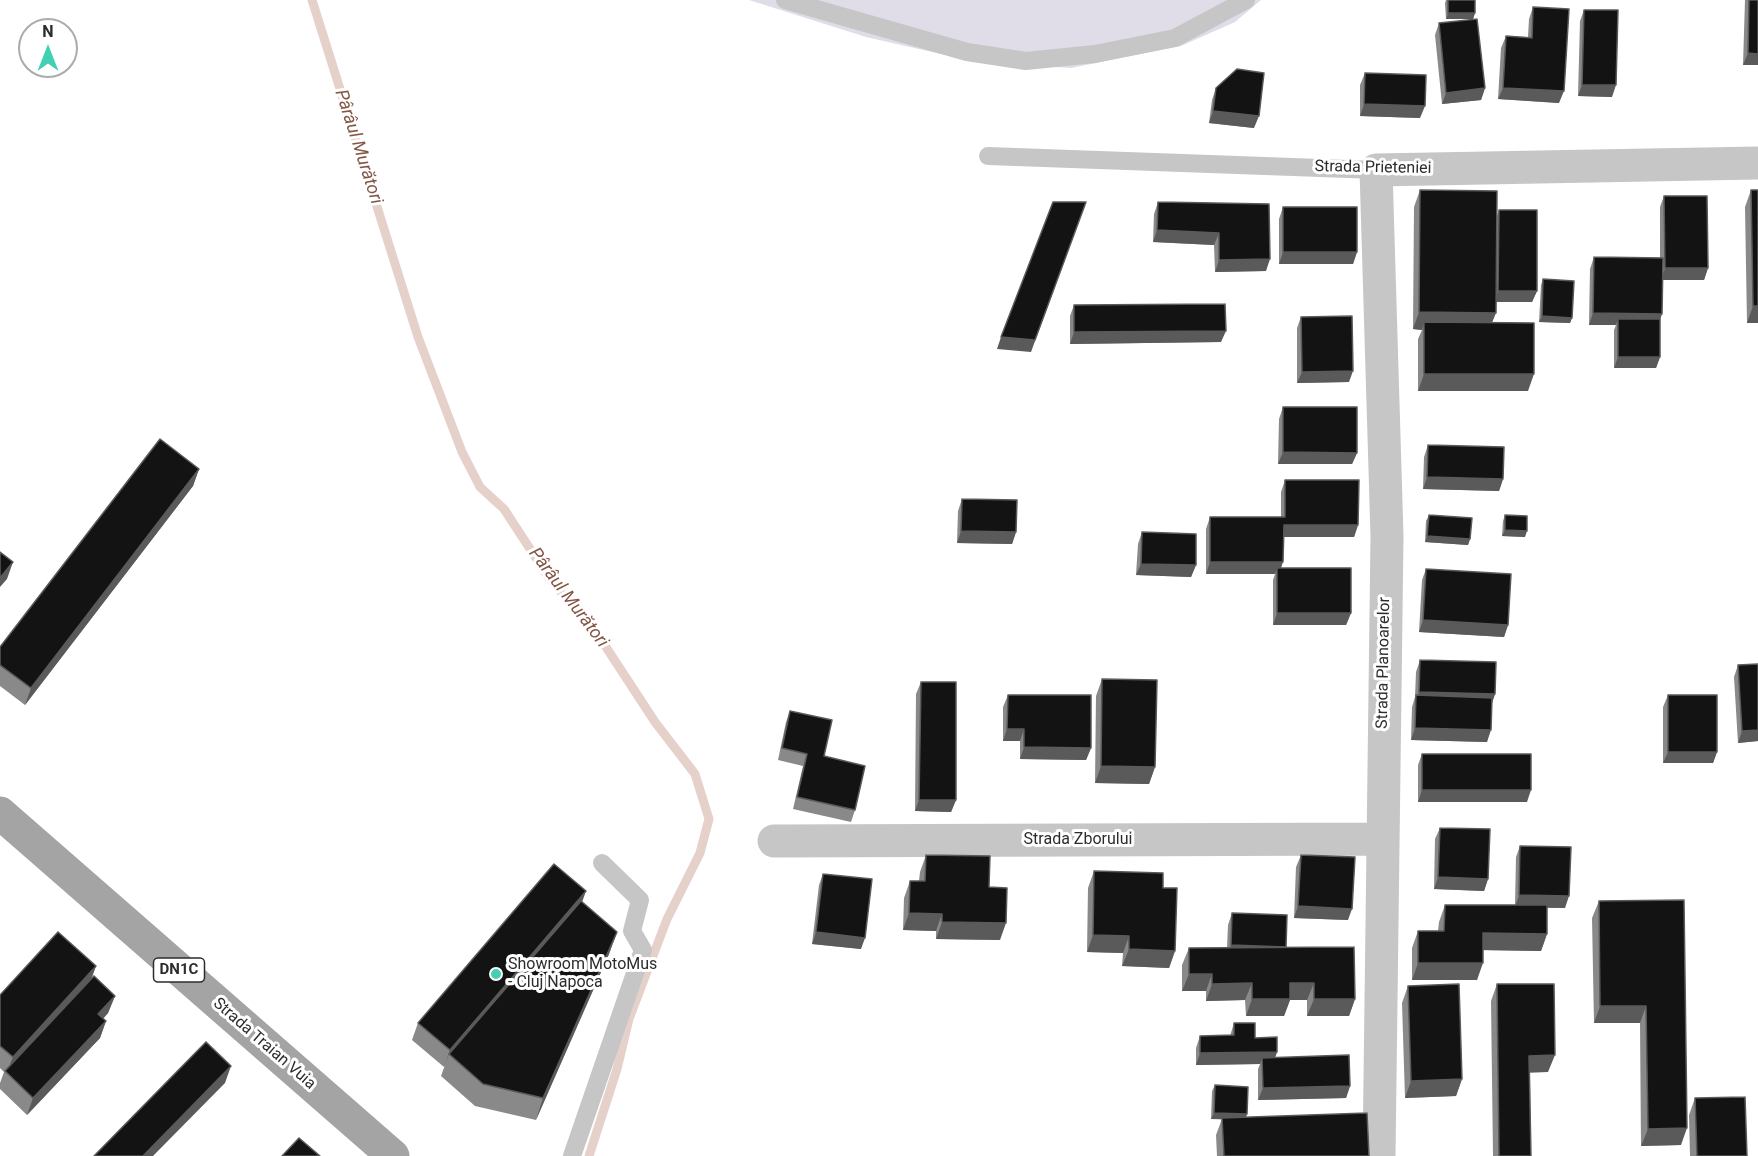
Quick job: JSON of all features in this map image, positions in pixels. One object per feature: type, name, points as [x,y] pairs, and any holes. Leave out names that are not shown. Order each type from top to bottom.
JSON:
[{"type":"main road","name":"Strada Traian Vuia","points":[[0,813],[393,1156]]},
{"type":"street","name":"Strada Prieteniei","points":[[1376,170],[1758,163]]},
{"type":"street","name":"Strada Planoarelor","points":[[1376,170],[1387,536],[1381,839],[1379,1156]]},
{"type":"street","name":"Strada Zborului","points":[[774,841],[1381,839]]},
{"type":"lane","points":[[784,0],[967,52],[1026,61],[1095,54],[1175,38],[1246,0]]},
{"type":"lane","name":"Strada Prieteniei","points":[[988,156],[1376,170]]},
{"type":"lane","points":[[572,1156],[643,950],[632,931],[640,900],[602,863]]},
{"type":"shaded area","points":[[749,0],[1261,0],[1235,22],[1181,46],[1071,68],[963,59],[866,37]]},
{"type":"building","points":[[1448,0],[1475,0],[1475,13],[1448,13]]},
{"type":"building","points":[[1749,0],[1758,0],[1758,54],[1748,53]]},
{"type":"building","points":[[1533,7],[1569,9],[1564,91],[1503,88],[1506,36],[1532,38]]},
{"type":"building","points":[[1584,10],[1618,10],[1616,85],[1582,85]]},
{"type":"building","points":[[1477,19],[1485,88],[1446,93],[1439,23]]},
{"type":"building","points":[[1237,69],[1264,73],[1259,116],[1213,111],[1216,88]]},
{"type":"building","points":[[1365,73],[1426,75],[1425,106],[1364,104]]},
{"type":"building","points":[[1420,190],[1497,191],[1496,313],[1419,312]]},
{"type":"building","points":[[1751,190],[1758,190],[1758,306],[1753,306]]},
{"type":"building","points":[[1664,196],[1707,196],[1708,268],[1665,268]]},
{"type":"building","points":[[1053,202],[1086,202],[1035,340],[1001,337]]},
{"type":"building","points":[[1158,202],[1269,204],[1270,259],[1219,260],[1219,233],[1157,230]]},
{"type":"building","points":[[1283,207],[1357,207],[1357,252],[1283,252]]},
{"type":"building","points":[[1499,210],[1537,210],[1537,291],[1498,291]]},
{"type":"building","points":[[1594,257],[1663,258],[1662,314],[1593,313]]},
{"type":"building","points":[[1543,279],[1574,281],[1572,318],[1542,316]]},
{"type":"building","points":[[1225,304],[1226,331],[1074,332],[1074,305]]},
{"type":"building","points":[[1352,316],[1353,371],[1302,372],[1301,317]]},
{"type":"building","points":[[1618,319],[1660,319],[1660,357],[1618,357]]},
{"type":"building","points":[[1424,322],[1534,323],[1534,374],[1424,374]]},
{"type":"building","points":[[1283,407],[1357,407],[1357,453],[1283,452]]},
{"type":"building","points":[[160,439],[199,469],[31,688],[0,665],[0,647]]},
{"type":"building","points":[[1428,445],[1504,447],[1503,479],[1427,477]]},
{"type":"building","points":[[1285,480],[1359,480],[1358,525],[1284,525],[1283,562],[1210,562],[1210,517],[1285,517]]},
{"type":"building","points":[[962,499],[1017,500],[1016,532],[961,531]]},
{"type":"building","points":[[1429,515],[1472,518],[1470,539],[1427,536]]},
{"type":"building","points":[[1505,515],[1527,516],[1527,531],[1505,530]]},
{"type":"building","points":[[1142,532],[1196,534],[1196,565],[1141,564]]},
{"type":"building","points":[[0,552],[13,562],[0,578]]},
{"type":"building","points":[[1277,568],[1351,568],[1351,613],[1277,613]]},
{"type":"building","points":[[1426,569],[1511,574],[1508,625],[1423,620]]},
{"type":"building","points":[[1420,660],[1496,662],[1495,694],[1419,692]]},
{"type":"building","points":[[1758,664],[1758,730],[1742,731],[1738,665]]},
{"type":"building","points":[[1102,679],[1157,680],[1155,767],[1101,766]]},
{"type":"building","points":[[921,682],[956,682],[956,800],[919,800]]},
{"type":"building","points":[[1008,695],[1091,695],[1091,748],[1024,747],[1024,729],[1007,729]]},
{"type":"building","points":[[1416,695],[1492,698],[1491,730],[1415,728]]},
{"type":"building","points":[[1668,695],[1717,695],[1717,752],[1668,752]]},
{"type":"building","points":[[790,711],[832,720],[824,756],[865,766],[855,810],[797,797],[807,754],[782,748]]},
{"type":"building","points":[[1422,754],[1531,754],[1531,790],[1422,790]]},
{"type":"building","points":[[1440,828],[1490,829],[1488,879],[1438,877]]},
{"type":"building","points":[[1520,846],[1571,847],[1569,896],[1519,895]]},
{"type":"building","points":[[926,855],[990,856],[989,887],[1007,888],[1006,923],[942,922],[942,914],[909,913],[910,881],[925,881]]},
{"type":"building","points":[[1301,855],[1355,857],[1352,909],[1298,906]]},
{"type":"building","name":"Showroom MotoMus - Cluj Napoca","points":[[554,864],[586,891],[450,1050],[418,1023]]},
{"type":"building","points":[[1094,871],[1163,873],[1163,888],[1177,888],[1175,951],[1129,949],[1129,936],[1093,935]]},
{"type":"building","points":[[823,874],[872,879],[865,938],[816,932]]},
{"type":"building","points":[[1684,900],[1687,1128],[1648,1129],[1646,1006],[1600,1006],[1599,901]]},
{"type":"building","points":[[581,901],[617,932],[543,1098],[483,1084],[449,1054]]},
{"type":"building","points":[[1445,905],[1547,905],[1547,934],[1483,933],[1483,963],[1418,963],[1418,931],[1444,931]]},
{"type":"building","points":[[1232,913],[1287,915],[1286,947],[1231,945]]},
{"type":"building","points":[[58,932],[96,966],[13,1057],[0,1046],[0,995]]},
{"type":"building","points":[[1354,947],[1355,999],[1314,999],[1314,983],[1290,983],[1290,999],[1252,999],[1252,983],[1212,984],[1212,974],[1189,974],[1189,948]]},
{"type":"building","points":[[94,976],[115,996],[98,1014],[106,1021],[33,1098],[5,1071]]},
{"type":"building","points":[[1459,984],[1462,1079],[1411,1081],[1408,986]]},
{"type":"building","points":[[1497,984],[1554,984],[1555,1055],[1529,1056],[1531,1156],[1499,1156]]},
{"type":"building","points":[[1234,1023],[1255,1023],[1255,1038],[1277,1037],[1277,1052],[1200,1053],[1200,1036],[1234,1035]]},
{"type":"building","points":[[206,1042],[231,1066],[143,1156],[94,1156]]},
{"type":"building","points":[[1349,1055],[1350,1086],[1263,1088],[1262,1058]]},
{"type":"building","points":[[1215,1085],[1248,1087],[1247,1114],[1214,1113]]},
{"type":"building","points":[[1745,1097],[1747,1156],[1697,1156],[1695,1098]]},
{"type":"building","points":[[1367,1113],[1369,1156],[1224,1156],[1222,1118]]},
{"type":"building","points":[[299,1138],[320,1156],[282,1156]]},
{"type":"waterway","name":"Pârâul Murători","points":[[312,0],[418,337],[462,452],[480,487],[504,509],[549,578],[602,641],[655,722],[695,774],[709,819],[700,853],[667,919],[629,1019],[617,1069],[589,1156]]},
{"type":"place","name":"Showroom MotoMus - Cluj Napoca","points":[[496,974]]}]
